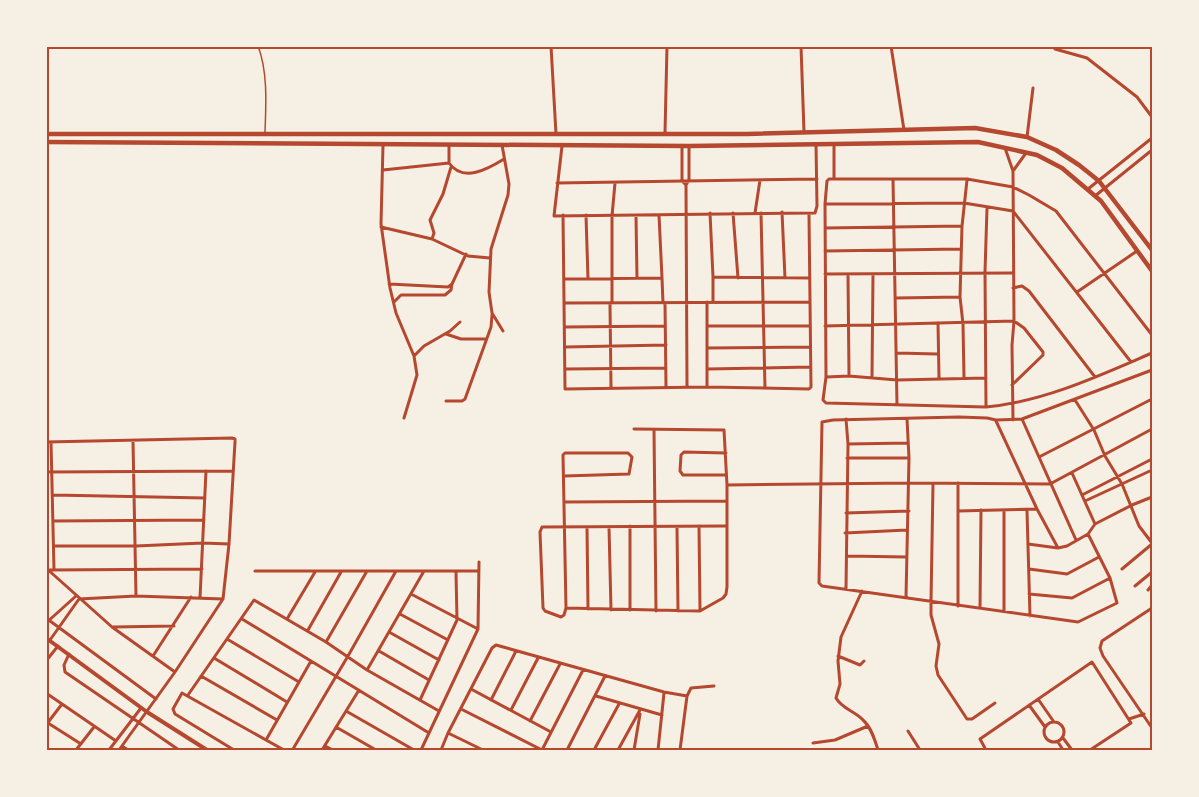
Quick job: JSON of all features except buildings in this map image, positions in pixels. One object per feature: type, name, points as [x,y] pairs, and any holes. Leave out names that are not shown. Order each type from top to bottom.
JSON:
[{"type":"highway","points":[[46,134],[747,134],[975,128],[1027,137],[1056,150],[1099,181],[1152,250]]},
{"type":"highway","points":[[101,143],[102,134]]},
{"type":"highway","points":[[46,142],[689,146],[978,141],[1026,152],[1062,168],[1101,201],[1152,271]]},
{"type":"main road","points":[[48,639],[141,708],[207,750]]},
{"type":"street","points":[[551,46],[556,134]]},
{"type":"street","points":[[665,133],[667,46]]},
{"type":"street","points":[[801,46],[804,132]]},
{"type":"street","points":[[891,46],[904,130]]},
{"type":"street","points":[[1055,49],[1087,58],[1137,96],[1152,117]]},
{"type":"street","points":[[1027,137],[1033,88]]},
{"type":"street","points":[[1088,189],[1152,138]]},
{"type":"street","points":[[562,146],[554,215],[782,213],[809,215],[816,211],[816,144]]},
{"type":"street","points":[[834,144],[834,179]]},
{"type":"street","points":[[383,145],[381,227],[389,284],[396,313],[414,356],[417,380],[404,418]]},
{"type":"street","points":[[432,239],[434,233],[430,220],[443,194],[450,165],[449,145]]},
{"type":"street","points":[[446,401],[464,401],[490,327],[492,313],[489,292],[490,258],[509,184],[502,145]]},
{"type":"street","points":[[681,146],[682,181],[686,185]]},
{"type":"street","points":[[687,387],[686,185],[689,180],[689,146]]},
{"type":"street","points":[[1005,148],[1013,171],[1013,420]]},
{"type":"street","points":[[1095,196],[1152,150]]},
{"type":"street","points":[[1013,171],[1026,152]]},
{"type":"street","points":[[382,170],[450,165],[458,172],[474,173],[504,159]]},
{"type":"street","points":[[556,183],[817,179]]},
{"type":"street","points":[[1152,335],[1056,211],[1013,188],[967,179],[829,179],[826,183],[826,377],[823,400],[826,403],[986,407],[1013,405],[1095,377],[1152,353]]},
{"type":"street","points":[[893,179],[897,405]]},
{"type":"street","points":[[964,378],[960,297],[962,226],[967,179]]},
{"type":"street","points":[[755,213],[760,180]]},
{"type":"street","points":[[611,388],[612,216],[615,183]]},
{"type":"street","points":[[825,204],[964,203],[1013,211],[1131,362]]},
{"type":"street","points":[[986,407],[987,208]]},
{"type":"street","points":[[710,213],[713,302]]},
{"type":"street","points":[[733,213],[738,278]]},
{"type":"street","points":[[761,213],[765,388]]},
{"type":"street","points":[[782,213],[785,278]]},
{"type":"street","points":[[586,215],[588,279]]},
{"type":"street","points":[[659,215],[666,387]]},
{"type":"street","points":[[564,216],[565,386],[568,390],[707,387],[809,390],[811,387],[809,215]]},
{"type":"street","points":[[636,216],[637,278]]},
{"type":"street","points":[[825,228],[962,226]]},
{"type":"street","points":[[381,227],[432,239],[476,258],[490,258]]},
{"type":"street","points":[[825,251],[961,249]]},
{"type":"street","points":[[1077,292],[1137,251]]},
{"type":"street","points":[[393,302],[401,296],[445,295],[451,290],[466,254]]},
{"type":"street","points":[[825,274],[1013,273]]},
{"type":"street","points":[[872,377],[873,274]]},
{"type":"street","points":[[848,275],[849,376]]},
{"type":"street","points":[[713,277],[810,278]]},
{"type":"street","points":[[564,279],[662,278]]},
{"type":"street","points":[[389,284],[448,287],[452,284]]},
{"type":"street","points":[[1012,288],[1023,286],[1029,291],[1095,377]]},
{"type":"street","points":[[896,298],[960,297]]},
{"type":"street","points":[[707,302],[707,387]]},
{"type":"street","points":[[565,303],[810,302]]},
{"type":"street","points":[[492,313],[503,331]]},
{"type":"street","points":[[825,326],[1014,321],[1024,328],[1043,355],[1012,385]]},
{"type":"street","points":[[414,356],[424,345],[446,334],[460,322]]},
{"type":"street","points":[[938,323],[939,378]]},
{"type":"street","points":[[565,327],[665,326]]},
{"type":"street","points":[[707,326],[810,326]]},
{"type":"street","points":[[446,334],[461,339],[485,339]]},
{"type":"street","points":[[565,347],[666,345]]},
{"type":"street","points":[[707,348],[810,347]]},
{"type":"street","points":[[897,353],[937,354]]},
{"type":"street","points":[[707,369],[810,367]]},
{"type":"street","points":[[565,369],[666,368]]},
{"type":"street","points":[[1089,534],[1110,578],[1117,603],[1078,622],[822,586],[819,583],[822,422],[846,419],[959,417],[987,417],[996,420],[1023,419],[1152,370]]},
{"type":"street","points":[[826,377],[849,376],[897,380],[986,378]]},
{"type":"street","points":[[1039,457],[1152,399]]},
{"type":"street","points":[[1075,400],[1094,430],[1105,456],[1122,484],[1139,526],[1152,544],[1122,569]]},
{"type":"street","points":[[846,419],[848,444],[846,588]]},
{"type":"street","points":[[906,597],[909,511],[907,419]]},
{"type":"street","points":[[1023,419],[1076,540]]},
{"type":"street","points":[[996,420],[1037,509],[1058,548]]},
{"type":"street","points":[[566,608],[699,611],[726,594],[727,484],[724,430],[634,429]]},
{"type":"street","points":[[654,429],[656,611]]},
{"type":"street","points":[[727,484],[1050,484],[1152,429]]},
{"type":"street","points":[[46,442],[233,438],[235,442],[223,599],[140,723],[119,750]]},
{"type":"street","points":[[133,441],[136,596]]},
{"type":"street","points":[[50,569],[54,546],[51,442]]},
{"type":"street","points":[[848,444],[908,443]]},
{"type":"street","points":[[726,453],[684,452],[681,455],[680,471],[683,475],[726,475]]},
{"type":"street","points":[[564,476],[629,474],[632,457],[628,453],[565,453],[563,455],[565,502],[564,527],[566,608],[561,617],[543,610],[540,543],[542,527],[564,527],[609,527],[630,526],[677,527],[725,526]]},
{"type":"street","points":[[847,458],[909,458]]},
{"type":"street","points":[[1082,495],[1152,459]]},
{"type":"street","points":[[200,598],[206,470]]},
{"type":"street","points":[[1085,501],[1152,470]]},
{"type":"street","points":[[46,472],[233,471]]},
{"type":"street","points":[[1072,473],[1095,524]]},
{"type":"street","points":[[933,483],[931,602],[939,644],[936,666],[942,682],[969,720],[995,704]]},
{"type":"street","points":[[958,483],[958,606]]},
{"type":"street","points":[[53,495],[205,498]]},
{"type":"street","points":[[1028,544],[1058,548],[1089,534],[1095,524],[1152,496]]},
{"type":"street","points":[[565,502],[726,501]]},
{"type":"street","points":[[958,511],[1037,509]]},
{"type":"street","points":[[980,608],[981,510]]},
{"type":"street","points":[[846,513],[909,511]]},
{"type":"street","points":[[1004,511],[1004,611]]},
{"type":"street","points":[[1027,511],[1030,616]]},
{"type":"street","points":[[53,521],[204,520]]},
{"type":"street","points":[[630,526],[630,610]]},
{"type":"street","points":[[699,526],[699,611]]},
{"type":"street","points":[[587,527],[588,609]]},
{"type":"street","points":[[609,527],[611,610]]},
{"type":"street","points":[[677,527],[678,611]]},
{"type":"street","points":[[845,533],[907,530]]},
{"type":"street","points":[[54,546],[229,544]]},
{"type":"street","points":[[847,556],[907,557]]},
{"type":"street","points":[[1029,569],[1067,574],[1099,557]]},
{"type":"street","points":[[421,750],[478,629],[479,562]]},
{"type":"street","points":[[50,569],[202,570]]},
{"type":"street","points":[[50,569],[77,597],[112,627],[175,672]]},
{"type":"street","points":[[255,571],[479,571]]},
{"type":"street","points":[[292,750],[396,571]]},
{"type":"street","points":[[367,670],[424,571]]},
{"type":"street","points":[[420,700],[458,620],[456,571]]},
{"type":"street","points":[[287,619],[315,572]]},
{"type":"street","points":[[307,630],[341,572]]},
{"type":"street","points":[[326,642],[367,572]]},
{"type":"street","points":[[1134,586],[1152,572]]},
{"type":"street","points":[[1029,594],[1072,598],[1110,578]]},
{"type":"street","points":[[1148,590],[1152,585]]},
{"type":"street","points":[[862,591],[842,632],[838,656],[840,684],[837,701],[863,720],[879,750]]},
{"type":"street","points":[[411,594],[478,629]]},
{"type":"street","points":[[156,699],[47,621],[77,597],[136,596],[223,599]]},
{"type":"street","points":[[48,639],[59,628],[77,597]]},
{"type":"street","points":[[153,656],[191,597]]},
{"type":"street","points":[[188,695],[254,600],[307,630],[367,670],[440,711]]},
{"type":"street","points":[[1152,608],[1102,641],[1100,648],[1103,656],[1152,728]]},
{"type":"street","points":[[399,614],[448,640]]},
{"type":"street","points":[[242,619],[429,733]]},
{"type":"street","points":[[112,627],[174,626]]},
{"type":"street","points":[[389,632],[439,660]]},
{"type":"street","points":[[228,639],[299,682]]},
{"type":"street","points":[[441,750],[494,645],[664,693],[687,696]]},
{"type":"street","points":[[46,661],[58,646]]},
{"type":"street","points":[[378,651],[429,680]]},
{"type":"street","points":[[491,700],[516,651]]},
{"type":"street","points":[[69,653],[64,665],[65,672],[179,750]]},
{"type":"street","points":[[838,656],[860,665],[864,661]]},
{"type":"street","points":[[214,658],[288,702]]},
{"type":"street","points":[[511,710],[538,658]]},
{"type":"street","points":[[266,740],[311,661]]},
{"type":"street","points":[[986,750],[980,739],[1092,662],[1130,724],[1090,750]]},
{"type":"street","points":[[530,721],[560,664]]},
{"type":"street","points":[[461,709],[540,750],[583,670]]},
{"type":"street","points":[[201,676],[278,720]]},
{"type":"street","points":[[567,750],[605,676]]},
{"type":"street","points":[[680,750],[687,696],[691,688],[714,686]]},
{"type":"street","points":[[471,689],[551,732]]},
{"type":"street","points":[[322,750],[359,690]]},
{"type":"street","points":[[46,693],[116,741]]},
{"type":"street","points":[[234,750],[175,714],[173,708],[182,693],[284,750]]},
{"type":"street","points":[[658,750],[664,693]]},
{"type":"street","points":[[596,696],[662,715]]},
{"type":"street","points":[[1038,699],[1054,722],[1060,724],[1064,729],[1063,738],[1072,750]]},
{"type":"street","points":[[62,704],[47,724],[81,744]]},
{"type":"street","points":[[594,750],[619,704]]},
{"type":"street","points":[[1029,705],[1045,727],[1045,737],[1051,742],[1058,742],[1063,738]]},
{"type":"street","points":[[109,750],[141,708]]},
{"type":"street","points":[[618,750],[640,709]]},
{"type":"street","points":[[634,750],[640,709]]},
{"type":"street","points":[[346,711],[414,750]]},
{"type":"street","points":[[1129,719],[1144,714]]},
{"type":"street","points":[[1045,727],[1054,722]]},
{"type":"street","points":[[813,743],[835,740],[868,726]]},
{"type":"street","points":[[76,750],[94,727]]},
{"type":"street","points":[[336,727],[376,750]]},
{"type":"street","points":[[908,731],[920,750]]},
{"type":"street","points":[[448,733],[483,750]]},
{"type":"street","points":[[1058,742],[1063,750]]},
{"type":"street","points":[[122,746],[128,750]]},
{"type":"street","points":[[325,746],[333,750]]},
{"type":"street","points":[[1107,750],[1119,750]]},
{"type":"lane","points":[[258,46],[262,57],[266,111],[265,133]]}]
